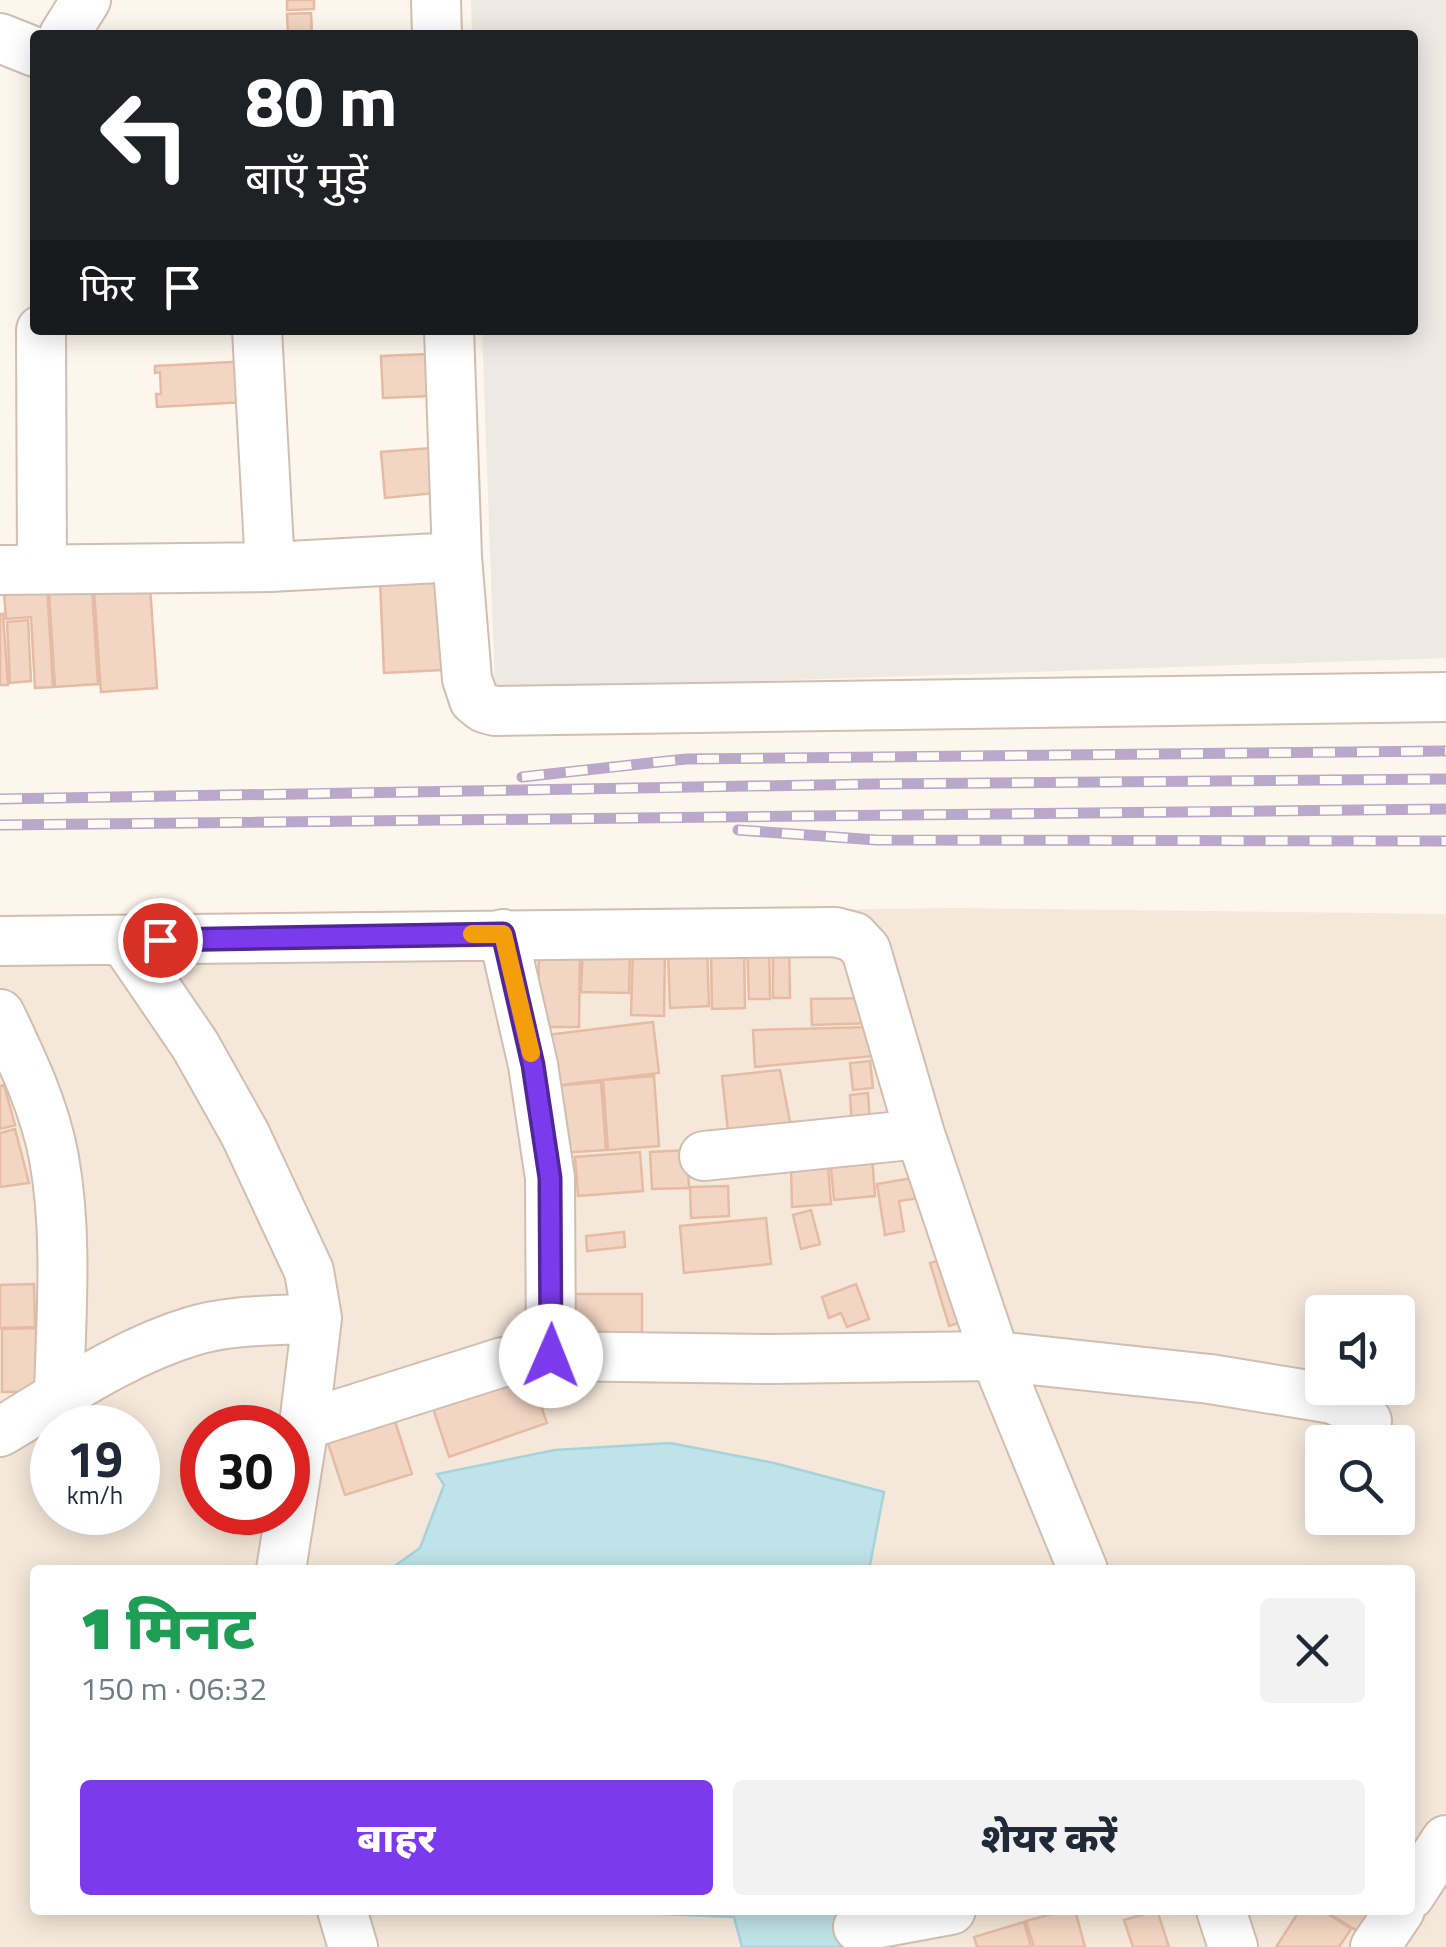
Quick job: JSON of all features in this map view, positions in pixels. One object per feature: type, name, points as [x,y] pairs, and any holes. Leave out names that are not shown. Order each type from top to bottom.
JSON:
[{"type":"street","points":[[67,30],[86,0]]},
{"type":"street","points":[[436,0],[437,30]]},
{"type":"street","points":[[0,38],[30,50]]},
{"type":"street","points":[[41,335],[21,570],[270,567],[457,557]]},
{"type":"street","points":[[258,335],[270,567]]},
{"type":"street","points":[[448,335],[457,557],[467,679],[474,700],[484,708],[495,711],[1446,697]]},
{"type":"street","points":[[0,941],[836,932],[854,936],[866,950],[920,1134],[995,1356],[1081,1565]]},
{"type":"street","points":[[503,934],[533,1065],[550,1178],[551,1356]]},
{"type":"street","points":[[124,941],[194,1045],[245,1134],[309,1271],[317,1318],[306,1405]]},
{"type":"street","points":[[0,1014],[37,1099],[54,1158],[62,1272],[59,1396]]},
{"type":"street","points":[[704,1156],[920,1134]]},
{"type":"street","points":[[0,1432],[108,1367],[194,1331],[317,1318]]},
{"type":"street","points":[[310,1423],[503,1362],[551,1356],[995,1356],[1210,1379],[1333,1399],[1354,1409],[1367,1421]]},
{"type":"street","points":[[282,1565],[287,1535]]},
{"type":"street","points":[[1415,1887],[1446,1840]]},
{"type":"street","points":[[343,1915],[353,1947]]},
{"type":"street","points":[[858,1926],[922,1915]]},
{"type":"street","points":[[1223,1915],[1233,1947]]},
{"type":"street","points":[[1376,1947],[1397,1915]]},
{"type":"shaded area","points":[[471,0],[1446,0],[1446,658],[495,690],[482,335],[1418,335],[1418,30],[472,30]]},
{"type":"shaded area","points":[[956,908],[1446,914],[1446,1947],[0,1947],[0,920]]},
{"type":"water","points":[[670,1443],[774,1463],[884,1492],[870,1565],[396,1565],[420,1548],[444,1485],[437,1474],[555,1450]]},
{"type":"water","points":[[685,1915],[840,1915],[848,1947],[742,1947],[734,1917]]},
{"type":"building","points":[[287,0],[314,0],[314,9],[287,10]]},
{"type":"building","points":[[311,13],[312,30],[288,30],[287,14]]},
{"type":"building","points":[[428,354],[430,396],[383,398],[381,356]]},
{"type":"building","points":[[250,361],[245,402],[157,407],[160,372],[155,373],[155,366]]},
{"type":"building","points":[[431,448],[436,493],[385,498],[381,452]]},
{"type":"building","points":[[439,577],[443,670],[384,673],[380,580]]},
{"type":"building","points":[[47,585],[53,687],[35,688],[31,617],[6,619],[4,593]]},
{"type":"building","points":[[150,586],[157,688],[101,692],[94,590]]},
{"type":"building","points":[[92,590],[98,684],[55,687],[49,593]]},
{"type":"building","points":[[3,614],[8,685],[0,685]]},
{"type":"building","points":[[28,620],[31,681],[10,683],[7,622]]},
{"type":"building","points":[[747,940],[769,940],[770,999],[749,999]]},
{"type":"building","points":[[789,940],[790,998],[773,998],[773,941]]},
{"type":"building","points":[[583,946],[630,947],[629,993],[581,992]]},
{"type":"building","points":[[744,946],[745,1008],[712,1009],[711,947]]},
{"type":"building","points":[[633,948],[665,949],[664,1016],[631,1015]]},
{"type":"building","points":[[707,949],[709,1006],[670,1008],[668,950]]},
{"type":"building","points":[[539,950],[580,950],[579,1027],[538,1027]]},
{"type":"building","points":[[872,998],[873,1023],[812,1025],[811,999]]},
{"type":"building","points":[[653,1022],[659,1073],[553,1086],[546,1035]]},
{"type":"building","points":[[875,1027],[885,1055],[755,1067],[753,1030]]},
{"type":"building","points":[[870,1061],[873,1088],[853,1090],[850,1063]]},
{"type":"building","points":[[780,1070],[793,1137],[729,1141],[722,1076]]},
{"type":"building","points":[[654,1076],[659,1146],[608,1150],[603,1080]]},
{"type":"building","points":[[601,1082],[606,1150],[559,1153],[554,1086]]},
{"type":"building","points":[[4,1085],[15,1125],[0,1129],[0,1086]]},
{"type":"building","points":[[868,1093],[870,1124],[852,1126],[850,1095]]},
{"type":"building","points":[[15,1129],[29,1183],[0,1187],[0,1133]]},
{"type":"building","points":[[871,1143],[875,1196],[834,1200],[829,1147]]},
{"type":"building","points":[[687,1150],[689,1188],[652,1189],[650,1152]]},
{"type":"building","points":[[640,1152],[643,1191],[578,1196],[575,1157]]},
{"type":"building","points":[[828,1166],[831,1204],[792,1207],[791,1168]]},
{"type":"building","points":[[930,1175],[933,1196],[899,1201],[904,1231],[885,1235],[877,1184]]},
{"type":"building","points":[[728,1186],[729,1216],[691,1218],[690,1187]]},
{"type":"building","points":[[811,1210],[820,1244],[801,1249],[793,1215]]},
{"type":"building","points":[[766,1218],[771,1264],[684,1273],[680,1226]]},
{"type":"building","points":[[624,1232],[625,1247],[587,1251],[586,1236]]},
{"type":"building","points":[[955,1255],[974,1318],[949,1326],[930,1263]]},
{"type":"building","points":[[34,1284],[35,1327],[0,1328],[0,1285]]},
{"type":"building","points":[[856,1284],[869,1319],[847,1327],[841,1313],[829,1318],[822,1297]]},
{"type":"building","points":[[572,1294],[642,1294],[642,1342],[573,1343]]},
{"type":"building","points":[[36,1328],[36,1391],[2,1392],[2,1329]]},
{"type":"building","points":[[527,1365],[547,1423],[449,1457],[430,1399]]},
{"type":"building","points":[[391,1409],[412,1474],[345,1495],[324,1431]]},
{"type":"building","points":[[1048,1915],[1076,1915],[1085,1947],[1034,1947],[1026,1921]]},
{"type":"building","points":[[1159,1915],[1169,1947],[1133,1947],[1124,1920]]},
{"type":"building","points":[[1297,1915],[1330,1915],[1351,1929],[1339,1947],[1276,1947]]},
{"type":"building","points":[[1332,1915],[1385,1915],[1370,1939]]},
{"type":"building","points":[[1024,1922],[1031,1947],[977,1947],[974,1937]]},
{"type":"railway","points":[[522,777],[686,759],[1446,751]]},
{"type":"railway","points":[[0,799],[1446,779]]},
{"type":"railway","points":[[0,825],[1446,809]]},
{"type":"railway","points":[[738,830],[876,840],[1446,841]]},
{"type":"slow traffic","points":[[472,934],[503,934],[531,1053]]},
{"type":"route","points":[[160,940],[503,934],[544,1120],[550,1178],[551,1356]]}]
